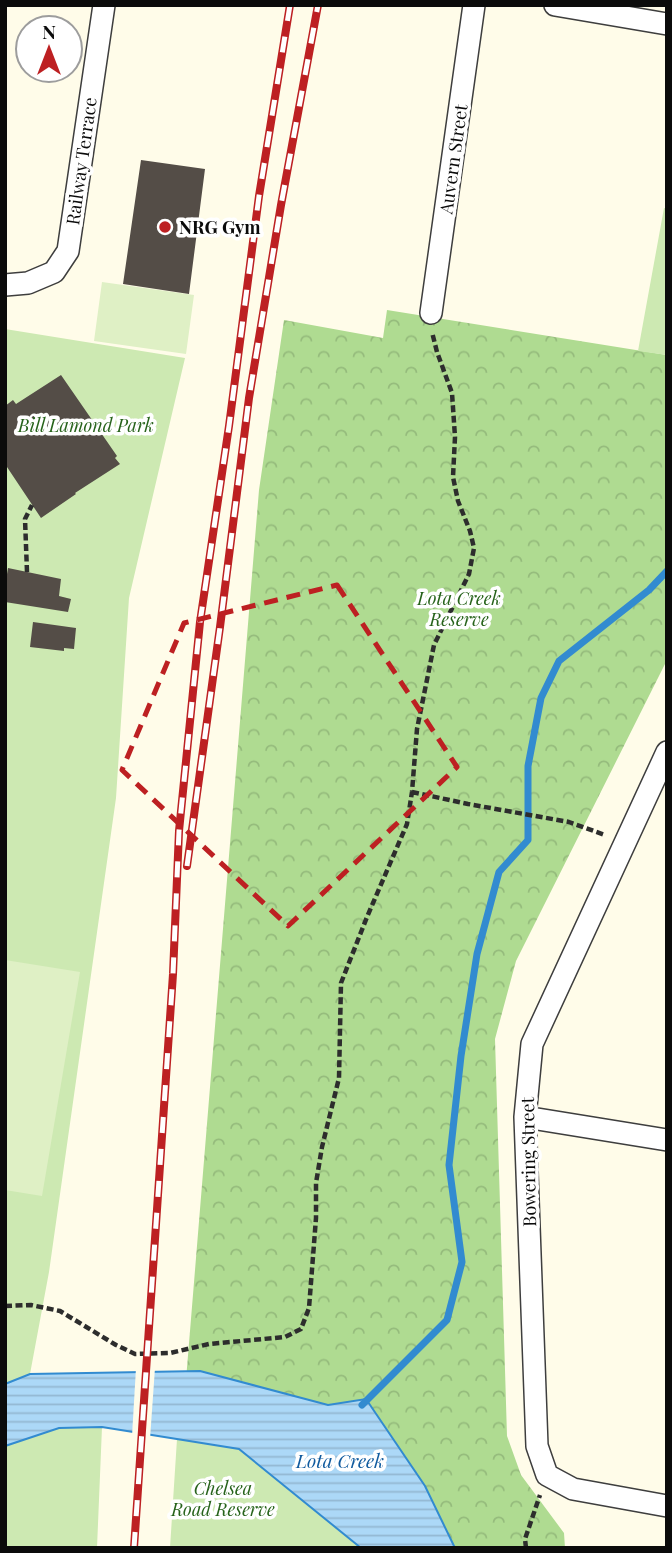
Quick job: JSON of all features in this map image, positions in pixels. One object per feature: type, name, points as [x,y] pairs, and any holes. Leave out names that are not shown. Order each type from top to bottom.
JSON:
[{"type":"street","name":"Railway Terrace","points":[[5,285],[28,283],[54,272],[68,251],[104,5]]},
{"type":"street","name":"Auvern Street","points":[[431,313],[474,5]]},
{"type":"street","points":[[555,5],[667,24]]},
{"type":"street","name":"Bowering Street","points":[[547,1475],[537,1446],[525,1117],[532,1044],[664,762]]},
{"type":"street","points":[[525,1117],[667,1140]]},
{"type":"street","points":[[547,1475],[573,1489],[667,1506]]},
{"type":"path","points":[[5,1306],[31,1305],[60,1311],[116,1345],[135,1353],[170,1353],[209,1344],[285,1337],[300,1329],[309,1308],[316,1182],[339,1078],[341,983],[407,824],[417,729],[433,645],[469,574],[474,548],[453,477],[455,437],[452,393],[437,352],[431,313]]},
{"type":"path","points":[[27,572],[25,519],[32,505]]},
{"type":"path","points":[[412,792],[569,822],[625,843]]},
{"type":"path","points":[[526,1548],[526,1539],[547,1475]]},
{"type":"highlighted area","points":[[337,585],[457,767],[288,926],[122,770],[184,623]]},
{"type":"green space","points":[[664,208],[667,209],[667,355],[638,351]]},
{"type":"green space","points":[[102,282],[194,295],[186,354],[94,341]]},
{"type":"green space","name":"Lota Creek Reserve","points":[[387,310],[667,355],[667,660],[516,961],[495,1039],[507,1436],[521,1475],[564,1533],[565,1548],[455,1548],[425,1486],[185,1392],[259,490],[284,320],[383,338]]},
{"type":"green space","name":"Bill Lamond Park","points":[[5,329],[185,358],[129,598],[116,798],[49,1272],[30,1374],[5,1384]]},
{"type":"green space","points":[[5,960],[80,972],[42,1196],[5,1190]]},
{"type":"green space","points":[[102,1427],[97,1548],[5,1548],[5,1446],[59,1428]]},
{"type":"green space","name":"Chelsea Road Reserve","points":[[177,1439],[239,1449],[361,1548],[170,1548]]},
{"type":"water","name":"Lota Creek","points":[[200,1371],[328,1405],[366,1399],[425,1486],[455,1548],[361,1548],[239,1449],[102,1427],[59,1428],[5,1446],[5,1384],[30,1374]]},
{"type":"pier","points":[[136,1368],[155,1368],[150,1439],[132,1436]]},
{"type":"building","name":"NRG Gym","points":[[141,160],[205,169],[189,294],[123,284]]},
{"type":"building","points":[[61,375],[120,464],[41,518],[5,464],[5,406],[13,400],[16,404]]},
{"type":"building","points":[[8,568],[61,579],[59,596],[71,599],[68,612],[5,602]]},
{"type":"building","points":[[33,622],[76,628],[74,649],[64,648],[64,651],[30,647]]},
{"type":"waterway","points":[[362,1405],[447,1320],[462,1262],[449,1165],[461,1056],[477,954],[499,872],[528,840],[528,766],[541,698],[559,661],[649,590],[667,571]]},
{"type":"railway","points":[[134,1548],[173,974],[179,831],[200,622],[259,196],[290,5]]},
{"type":"railway","points":[[187,866],[249,398],[318,5]]},
{"type":"place","name":"NRG Gym","points":[[165,227]]}]
